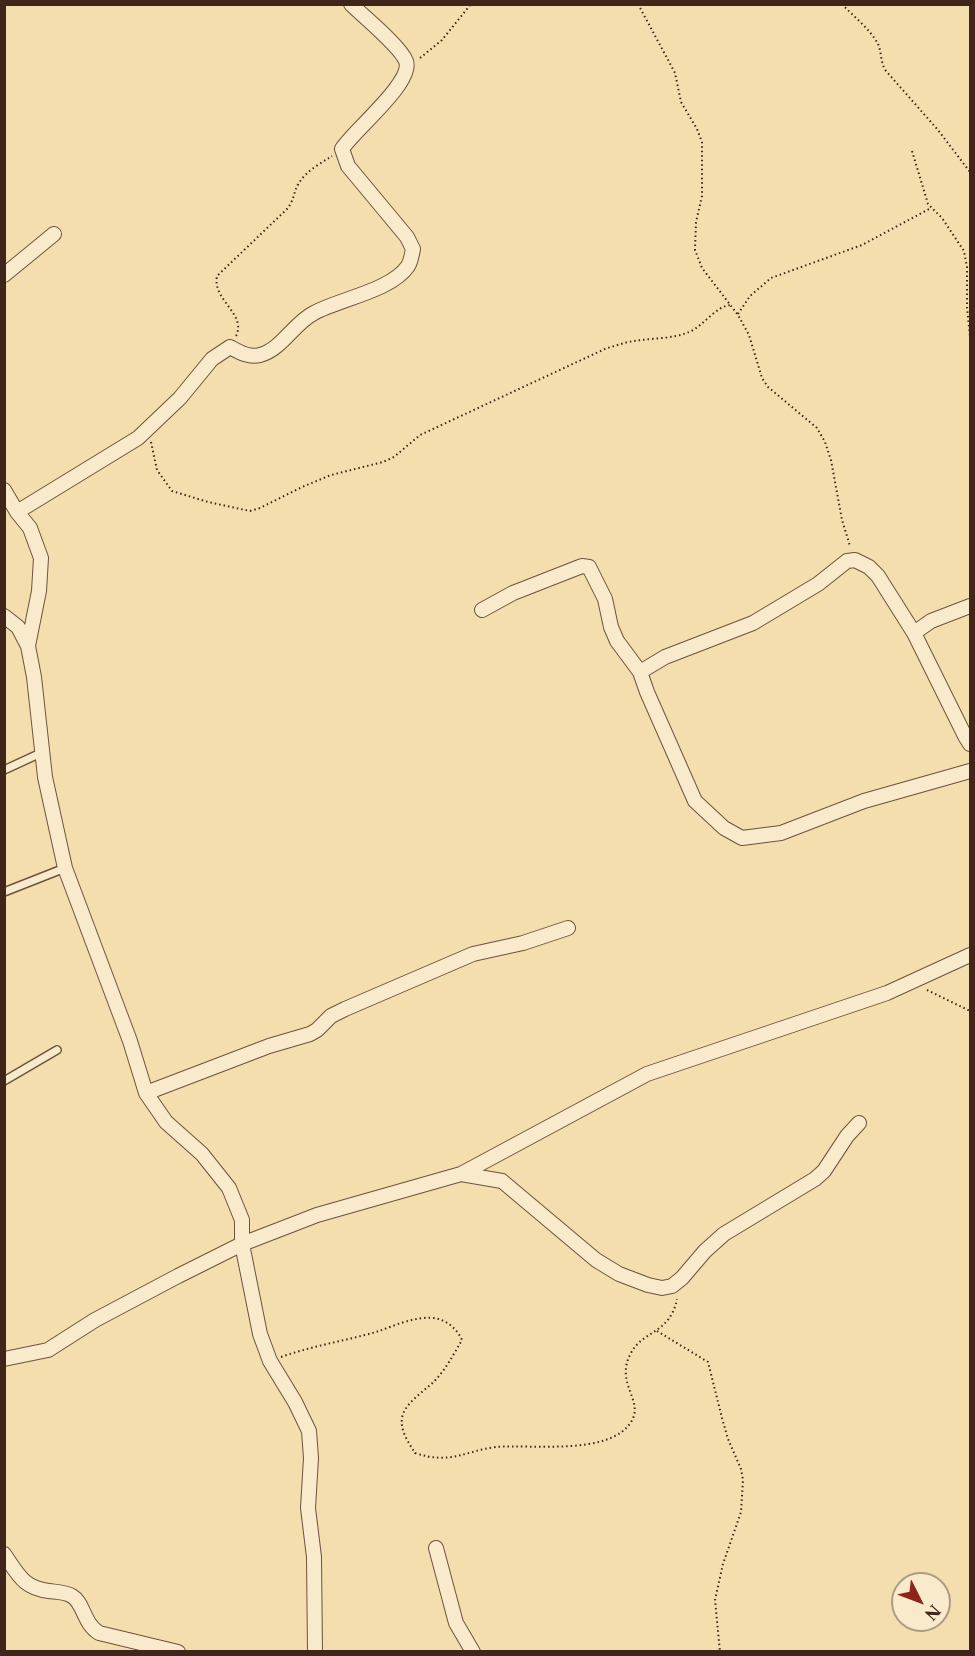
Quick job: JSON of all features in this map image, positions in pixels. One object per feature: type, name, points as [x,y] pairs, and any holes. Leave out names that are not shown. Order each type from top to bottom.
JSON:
[{"type":"street","points":[[16,512],[138,438],[180,398],[212,359],[230,347],[252,356],[261,355],[315,312],[391,280],[409,265],[413,249],[407,237],[348,166],[342,149],[354,133],[383,105],[407,71],[407,62],[351,4]]},
{"type":"street","points":[[4,275],[54,234]]},
{"type":"street","points":[[4,490],[16,512],[30,528],[40,558],[39,591],[28,646],[45,777],[65,868],[130,1041],[146,1093],[166,1122],[202,1154],[229,1188],[242,1220],[242,1244],[260,1334],[270,1361],[295,1402],[309,1431],[311,1458],[309,1508],[314,1557],[315,1652]]},
{"type":"street","points":[[640,672],[665,657],[753,623],[818,584],[847,561],[855,560],[869,567],[878,576],[914,633],[970,744]]},
{"type":"street","points":[[482,610],[513,593],[582,566],[589,567],[605,599],[611,627],[617,641],[640,672],[694,801],[724,828],[742,838],[781,833],[864,801],[970,771]]},
{"type":"street","points":[[914,633],[931,621],[970,606]]},
{"type":"street","points":[[4,616],[18,627],[28,646]]},
{"type":"street","points":[[146,1093],[269,1046],[310,1034],[345,1009],[473,954],[523,943],[568,928]]},
{"type":"street","points":[[4,1359],[48,1350],[95,1320],[242,1244],[317,1215],[461,1174],[647,1074],[887,993],[970,955]]},
{"type":"street","points":[[461,1174],[502,1182],[578,1245],[619,1274],[648,1285],[672,1286],[724,1234],[815,1179],[824,1171],[847,1136],[859,1123]]},
{"type":"street","points":[[436,1548],[456,1623],[473,1652]]},
{"type":"street","points":[[4,1554],[21,1579],[29,1586],[75,1597],[90,1628],[99,1633],[178,1652]]},
{"type":"lane","points":[[4,770],[43,752]]},
{"type":"lane","points":[[4,892],[65,868]]},
{"type":"lane","points":[[4,1082],[57,1050]]},
{"type":"path","points":[[407,71],[442,40],[471,4]]},
{"type":"path","points":[[638,4],[675,73],[681,102],[702,142],[702,196],[696,222],[695,250],[702,268],[738,315],[749,335],[762,378],[768,387],[817,428],[825,442],[831,460],[842,520],[855,560]]},
{"type":"path","points":[[842,4],[875,39],[880,48],[881,64],[886,71],[938,130],[970,172]]},
{"type":"path","points":[[230,347],[239,330],[237,320],[215,284],[217,276],[287,209],[293,201],[298,184],[305,176],[342,149]]},
{"type":"path","points":[[912,151],[931,208],[942,218],[964,251],[967,267],[970,337]]},
{"type":"path","points":[[738,315],[750,296],[771,278],[862,245],[931,208]]},
{"type":"path","points":[[148,428],[158,470],[172,491],[188,497],[250,511],[331,476],[384,462],[420,435],[608,348],[632,341],[677,336],[689,332],[722,308],[732,305]]},
{"type":"path","points":[[926,990],[970,1011]]},
{"type":"path","points":[[270,1361],[309,1347],[374,1332],[417,1318],[435,1318],[448,1323],[458,1332],[462,1340],[438,1379],[406,1409],[402,1418],[403,1431],[416,1453],[430,1458],[456,1457],[496,1447],[570,1447],[617,1436],[633,1421],[636,1409],[625,1382],[625,1371],[631,1352],[638,1344],[657,1331],[675,1311],[682,1278]]},
{"type":"path","points":[[657,1331],[708,1362],[728,1439],[741,1469],[743,1497],[741,1512],[723,1564],[715,1600],[720,1652]]}]
